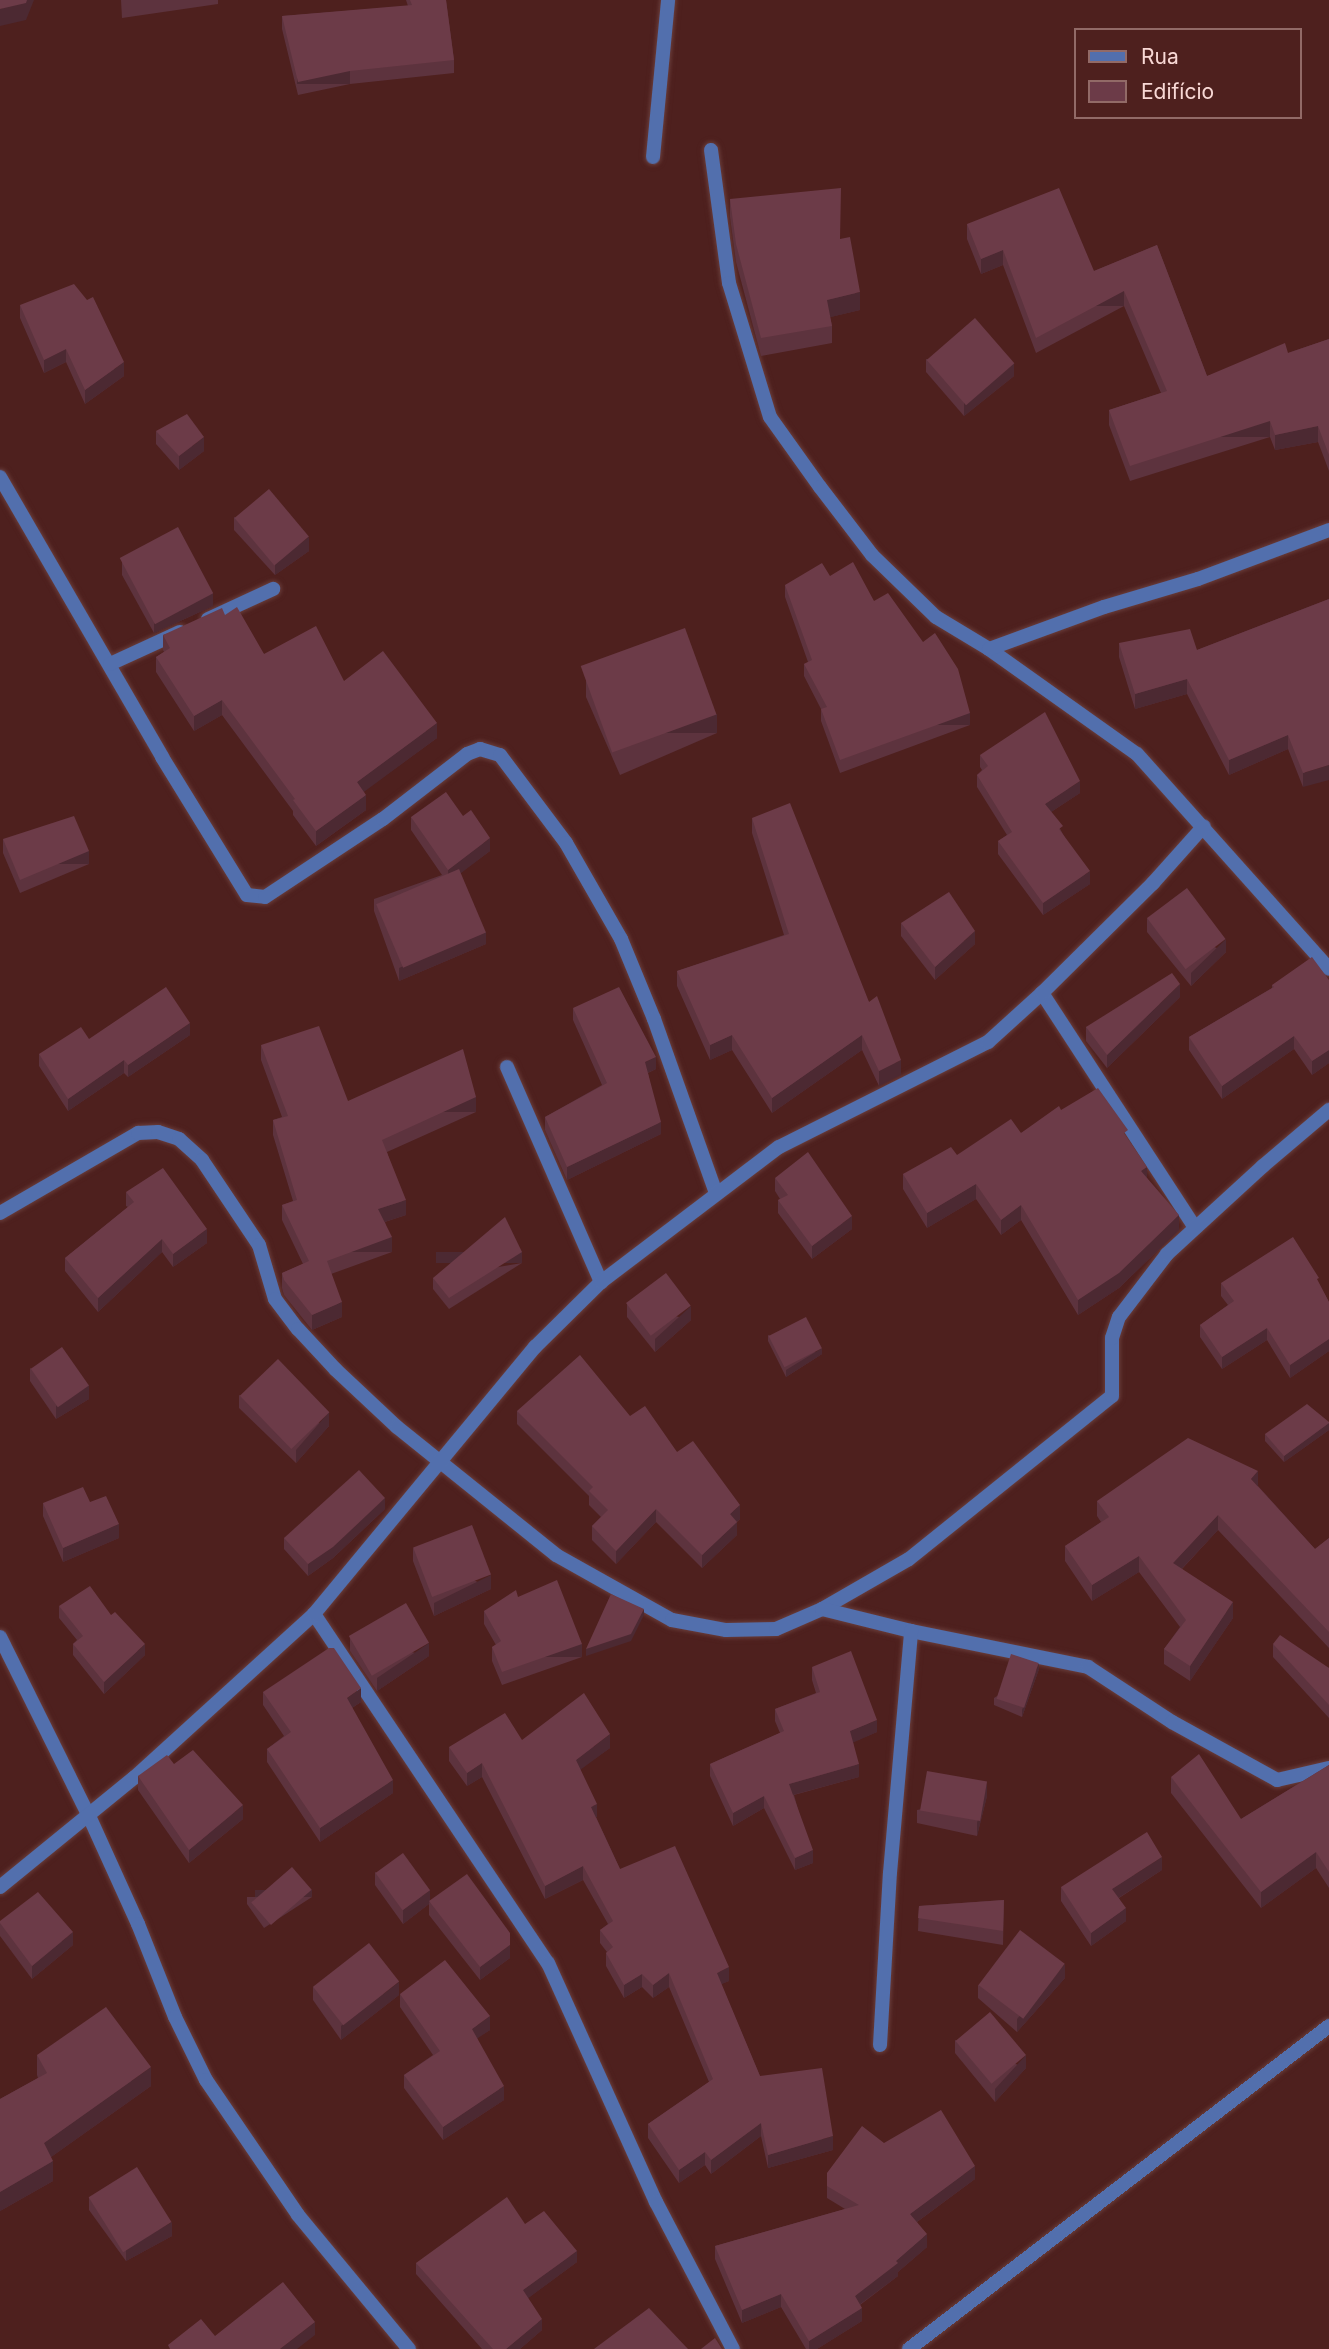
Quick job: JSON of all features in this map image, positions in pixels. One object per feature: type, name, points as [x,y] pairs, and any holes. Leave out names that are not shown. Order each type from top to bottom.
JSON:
[{"type":"street","points":[[653,157],[668,0]]},
{"type":"street","points":[[712,150],[729,283],[770,417],[872,555],[936,617],[989,649],[1137,754],[1329,969]]},
{"type":"street","points":[[0,477],[162,757],[247,895],[265,897],[383,819],[467,754],[480,749],[500,755],[566,843],[621,939],[654,1019],[716,1193]]},
{"type":"street","points":[[989,649],[1104,607],[1198,579],[1329,530]]},
{"type":"street","points":[[110,664],[273,589]]},
{"type":"street","points":[[0,1887],[89,1816],[314,1614],[443,1462],[535,1347],[601,1282],[779,1147],[988,1042],[1042,993],[1153,883],[1204,826]]},
{"type":"street","points":[[1042,993],[1195,1228]]},
{"type":"street","points":[[507,1067],[601,1282]]},
{"type":"street","points":[[0,1213],[138,1133],[158,1132],[179,1139],[202,1160],[259,1245],[275,1299],[298,1329],[346,1380],[397,1427],[556,1555],[672,1620],[726,1630],[776,1629],[822,1609],[909,1559],[1112,1396],[1112,1338],[1119,1317],[1167,1254],[1329,1110]]},
{"type":"street","points":[[822,1609],[911,1631],[1088,1667],[1172,1722],[1277,1780],[1329,1768]]},
{"type":"street","points":[[314,1614],[548,1964],[656,2202],[733,2349]]},
{"type":"street","points":[[880,2045],[890,1873],[911,1631]]},
{"type":"street","points":[[0,1637],[89,1816],[138,1924],[175,2017],[206,2080],[299,2215],[408,2349]]},
{"type":"street","points":[[909,2349],[1329,2026]]},
{"type":"building","points":[[0,0],[27,0],[26,3],[0,9]]},
{"type":"building","points":[[410,0],[446,0],[454,60],[350,71],[298,82],[282,16],[412,5]]},
{"type":"building","points":[[841,188],[840,239],[850,237],[860,292],[827,300],[832,326],[761,338],[736,244],[730,199]]},
{"type":"building","points":[[1059,188],[1094,271],[1157,245],[1207,376],[1285,343],[1288,353],[1329,339],[1329,455],[1318,426],[1275,435],[1270,421],[1130,466],[1109,410],[1167,391],[1124,291],[1036,338],[1003,250],[981,259],[967,224]]},
{"type":"building","points":[[74,284],[87,300],[93,297],[124,362],[85,390],[66,349],[44,360],[20,305]]},
{"type":"building","points":[[975,318],[1014,363],[966,405],[927,360]]},
{"type":"building","points":[[187,414],[204,437],[179,456],[156,431]]},
{"type":"building","points":[[269,489],[309,536],[274,565],[235,518]]},
{"type":"building","points":[[178,527],[213,593],[155,624],[120,558]]},
{"type":"building","points":[[853,562],[874,601],[888,593],[923,642],[935,633],[958,669],[970,713],[840,760],[821,709],[827,707],[804,664],[812,660],[785,585],[822,563],[830,576]]},
{"type":"building","points":[[1329,599],[1329,765],[1303,773],[1288,735],[1229,760],[1187,679],[1135,694],[1119,643],[1190,629],[1197,650]]},
{"type":"building","points":[[237,607],[264,654],[316,626],[344,681],[383,651],[437,723],[357,782],[366,795],[316,831],[222,700],[194,716],[156,657],[170,648],[163,635],[222,608],[225,615]]},
{"type":"building","points":[[685,628],[716,714],[612,752],[581,666]]},
{"type":"building","points":[[1045,712],[1080,781],[1045,804],[1063,826],[1059,829],[1090,871],[1043,903],[998,841],[1012,832],[977,775],[988,766],[980,755]]},
{"type":"building","points":[[446,792],[463,816],[471,810],[490,838],[448,870],[411,817]]},
{"type":"building","points":[[790,803],[869,1002],[877,996],[901,1060],[879,1071],[862,1035],[772,1098],[732,1035],[710,1045],[677,971],[789,934],[752,818]]},
{"type":"building","points":[[74,816],[89,851],[20,880],[3,839]]},
{"type":"building","points":[[459,869],[486,933],[403,968],[376,904]]},
{"type":"building","points":[[1187,888],[1226,939],[1186,969],[1147,918]]},
{"type":"building","points":[[949,892],[975,931],[935,967],[901,923]]},
{"type":"building","points":[[1312,957],[1329,980],[1329,1050],[1312,1061],[1294,1036],[1222,1086],[1189,1037],[1274,987],[1272,985]]},
{"type":"building","points":[[1172,973],[1180,984],[1107,1055],[1086,1027]]},
{"type":"building","points":[[166,987],[190,1023],[128,1065],[124,1060],[68,1099],[39,1054],[81,1027],[89,1039]]},
{"type":"building","points":[[619,987],[656,1057],[645,1062],[661,1122],[567,1167],[545,1117],[607,1083],[573,1008]]},
{"type":"building","points":[[319,1026],[348,1101],[463,1049],[476,1097],[382,1140],[406,1200],[378,1209],[392,1237],[327,1261],[342,1302],[312,1315],[284,1280],[282,1273],[309,1261],[282,1205],[297,1200],[273,1120],[288,1116],[261,1045]]},
{"type":"building","points":[[1098,1088],[1128,1130],[1124,1133],[1147,1167],[1141,1171],[1179,1215],[1119,1273],[1078,1300],[1021,1205],[1001,1220],[976,1184],[927,1213],[903,1174],[951,1147],[957,1155],[1011,1119],[1021,1133],[1059,1106],[1061,1110]]},
{"type":"building","points":[[808,1152],[852,1216],[812,1246],[778,1200],[788,1195],[775,1178]]},
{"type":"building","points":[[163,1168],[207,1229],[173,1254],[162,1239],[98,1298],[65,1258],[134,1202],[126,1192]]},
{"type":"building","points":[[505,1217],[522,1252],[449,1298],[433,1278]]},
{"type":"building","points":[[1293,1237],[1319,1278],[1317,1279],[1329,1302],[1329,1339],[1290,1365],[1267,1328],[1222,1357],[1200,1325],[1234,1301],[1221,1283]]},
{"type":"building","points":[[666,1273],[691,1306],[651,1336],[626,1303]]},
{"type":"building","points":[[806,1317],[822,1348],[784,1367],[769,1336]]},
{"type":"building","points":[[62,1347],[89,1386],[58,1407],[31,1369]]},
{"type":"building","points":[[580,1355],[630,1416],[645,1406],[677,1452],[693,1441],[740,1505],[730,1514],[737,1522],[702,1555],[656,1509],[616,1551],[592,1526],[608,1510],[589,1491],[593,1487],[517,1411]]},
{"type":"building","points":[[278,1359],[329,1412],[291,1449],[240,1396]]},
{"type":"building","points":[[1307,1404],[1329,1423],[1284,1456],[1265,1434]]},
{"type":"building","points":[[1188,1438],[1258,1471],[1251,1479],[1315,1549],[1329,1538],[1329,1632],[1218,1515],[1173,1563],[1233,1602],[1190,1666],[1164,1649],[1186,1620],[1139,1556],[1092,1585],[1065,1546],[1109,1517],[1097,1501]]},
{"type":"building","points":[[359,1470],[385,1498],[333,1547],[308,1564],[284,1538]]},
{"type":"building","points":[[83,1487],[90,1502],[106,1496],[119,1524],[63,1548],[43,1503]]},
{"type":"building","points":[[472,1525],[491,1574],[432,1597],[413,1548]]},
{"type":"building","points":[[557,1580],[582,1644],[502,1672],[492,1647],[501,1641],[484,1611],[516,1590],[518,1597]]},
{"type":"building","points":[[90,1586],[111,1615],[115,1612],[145,1644],[104,1682],[73,1644],[83,1636],[59,1606]]},
{"type":"building","points":[[611,1594],[644,1609],[631,1634],[586,1649]]},
{"type":"building","points":[[406,1603],[429,1643],[372,1676],[349,1636]]},
{"type":"building","points":[[1280,1635],[1329,1668],[1329,1705],[1273,1644]]},
{"type":"building","points":[[329,1648],[334,1648],[361,1688],[347,1698],[393,1780],[320,1828],[267,1749],[291,1732],[263,1692]]},
{"type":"building","points":[[851,1651],[877,1720],[850,1731],[859,1764],[789,1784],[813,1850],[795,1858],[764,1796],[733,1813],[710,1764],[784,1731],[775,1709],[820,1692],[812,1667]]},
{"type":"building","points":[[1011,1654],[1039,1663],[1024,1708],[996,1699]]},
{"type":"building","points":[[584,1693],[610,1734],[576,1760],[597,1804],[591,1807],[620,1869],[675,1846],[729,1967],[717,1973],[760,2076],[822,2068],[833,2136],[768,2155],[761,2123],[711,2160],[705,2152],[679,2170],[648,2124],[713,2079],[669,1973],[653,1985],[642,1974],[624,1985],[606,1953],[613,1947],[600,1930],[613,1921],[583,1866],[545,1886],[482,1763],[467,1773],[449,1747],[505,1713],[522,1740]]},
{"type":"building","points":[[193,1750],[243,1805],[189,1850],[138,1776],[167,1755],[174,1764]]},
{"type":"building","points":[[1199,1754],[1241,1819],[1329,1765],[1329,1872],[1316,1852],[1261,1892],[1171,1777]]},
{"type":"building","points":[[927,1771],[987,1782],[980,1821],[920,1810]]},
{"type":"building","points":[[1147,1832],[1162,1857],[1112,1889],[1126,1908],[1091,1933],[1061,1887]]},
{"type":"building","points":[[403,1853],[430,1890],[403,1910],[375,1873]]},
{"type":"building","points":[[292,1867],[312,1890],[271,1925],[251,1902]]},
{"type":"building","points":[[467,1874],[510,1933],[510,1945],[480,1967],[429,1901]]},
{"type":"building","points":[[38,1892],[73,1932],[32,1966],[0,1921]]},
{"type":"building","points":[[1004,1900],[1003,1931],[918,1918],[919,1906]]},
{"type":"building","points":[[1020,1930],[1065,1964],[1023,2019],[978,1985]]},
{"type":"building","points":[[369,1943],[399,1982],[343,2025],[313,1987]]},
{"type":"building","points":[[445,1960],[490,2016],[472,2029],[504,2086],[443,2127],[404,2075],[440,2051],[400,1994]]},
{"type":"building","points":[[106,2007],[151,2067],[44,2143],[53,2161],[0,2192],[0,2099],[47,2073],[37,2055]]},
{"type":"building","points":[[990,2012],[1026,2055],[992,2084],[956,2041]]},
{"type":"building","points":[[941,2110],[975,2166],[910,2214],[927,2234],[896,2261],[898,2263],[855,2296],[862,2308],[809,2341],[781,2294],[742,2310],[715,2246],[859,2205],[827,2186],[827,2173],[862,2126],[884,2143]]},
{"type":"building","points":[[137,2167],[171,2222],[123,2252],[89,2197]]},
{"type":"building","points":[[507,2197],[525,2224],[544,2211],[577,2251],[523,2290],[542,2319],[506,2349],[493,2349],[416,2263]]},
{"type":"building","points":[[283,2282],[315,2322],[280,2349],[170,2349],[168,2345],[201,2319],[215,2336]]},
{"type":"building","points":[[649,2308],[688,2349],[594,2349]]},
{"type":"building","points":[[715,2338],[722,2349],[701,2349]]}]
